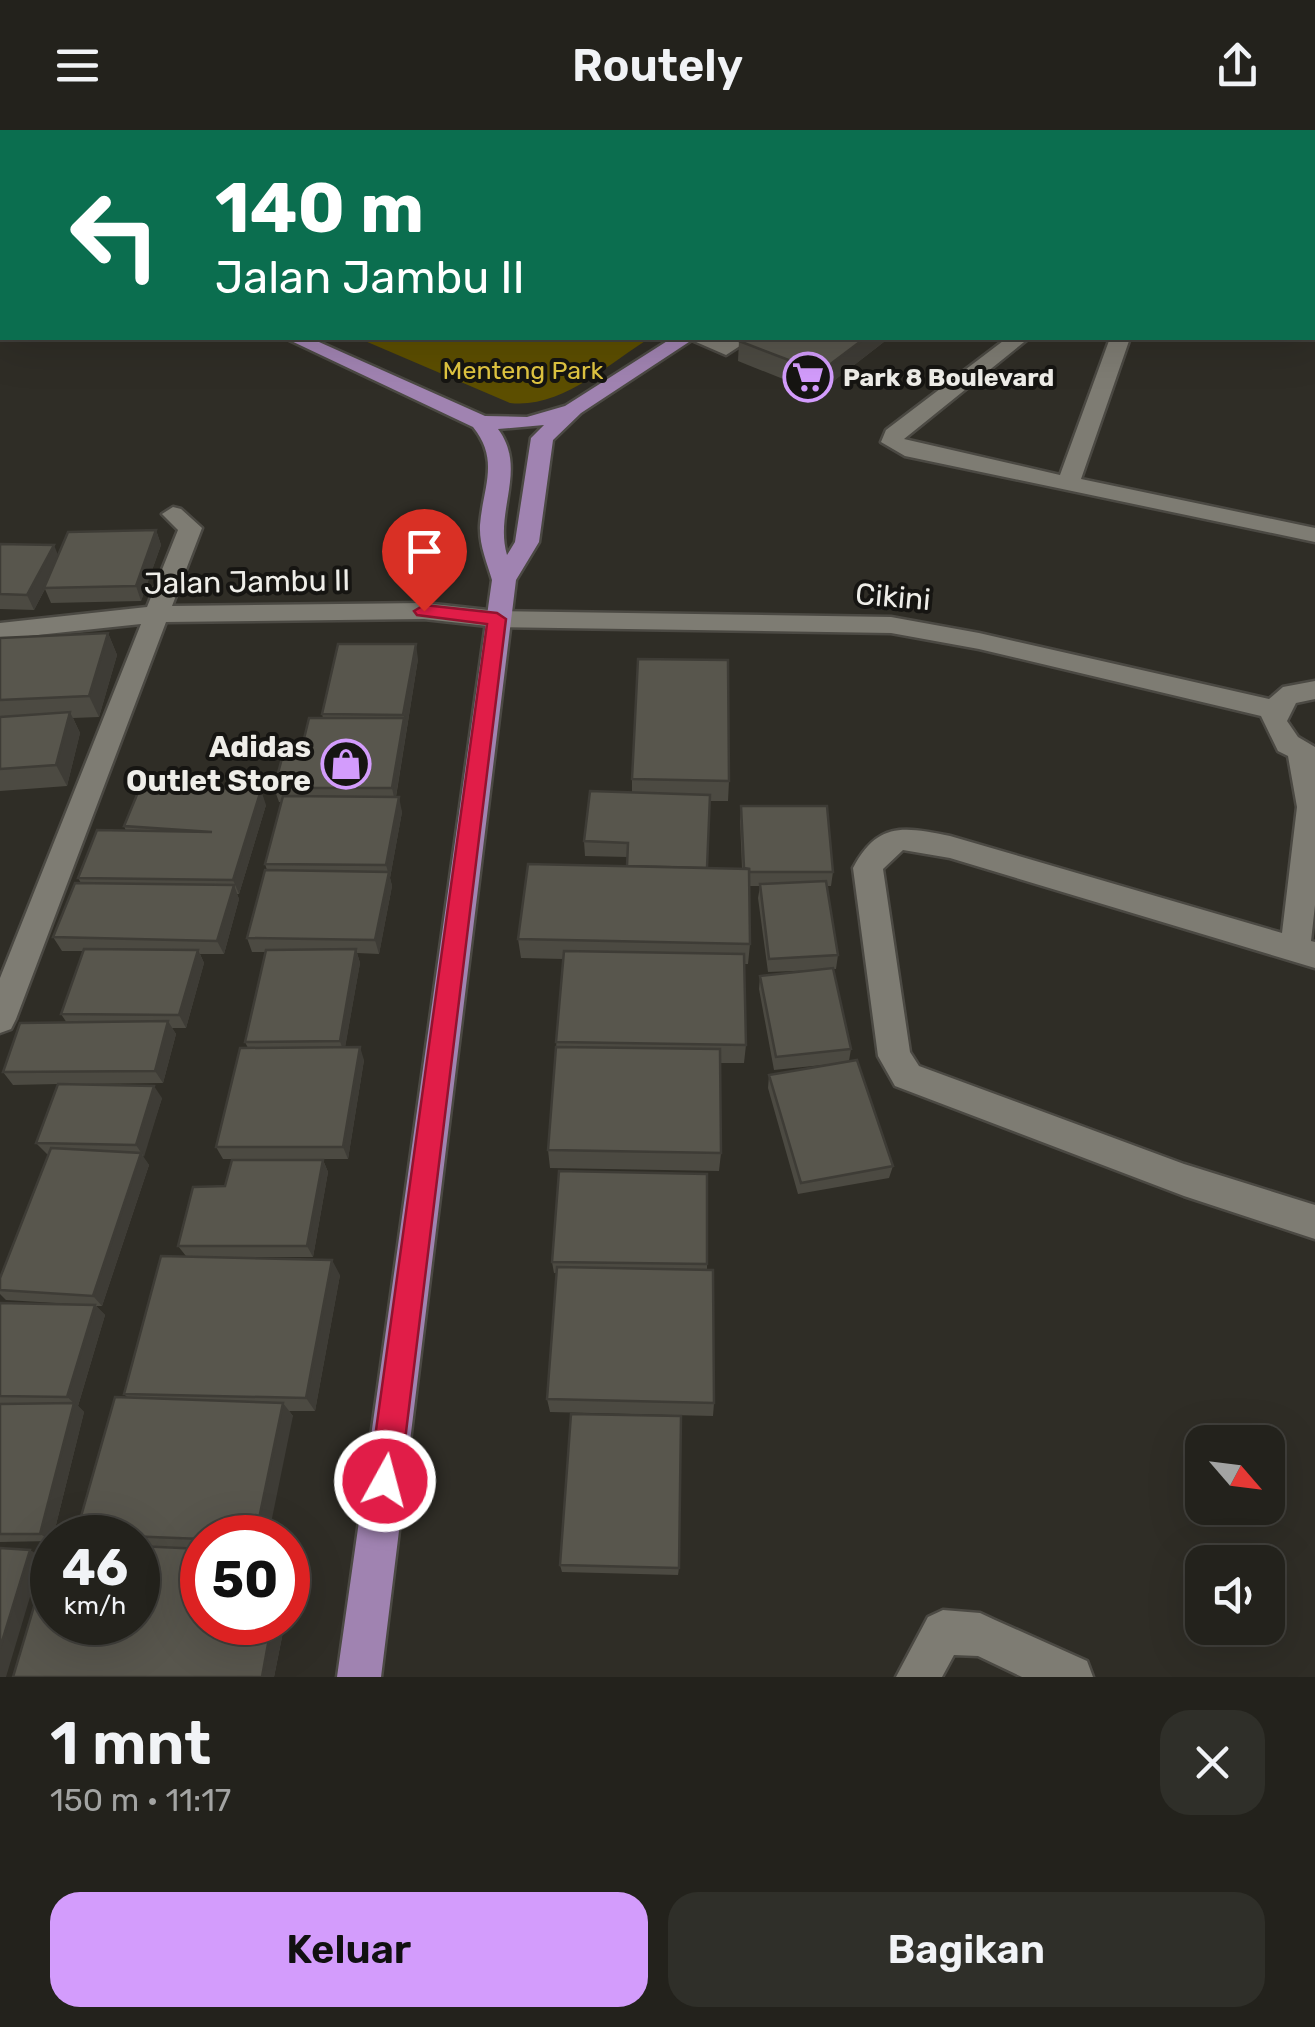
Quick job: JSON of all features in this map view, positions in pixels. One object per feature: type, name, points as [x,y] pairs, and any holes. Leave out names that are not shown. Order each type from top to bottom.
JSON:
[{"type":"main road","points":[[298,340],[481,422],[497,438],[502,453],[492,541],[504,580]]},
{"type":"main road","points":[[359,1677],[504,580],[527,542],[542,438],[574,409],[682,340]]},
{"type":"main road","points":[[481,422],[528,423],[574,409]]},
{"type":"street","points":[[702,340],[726,349],[739,340]]},
{"type":"street","points":[[1015,340],[894,435],[892,442],[905,449],[1315,535]]},
{"type":"street","points":[[1068,484],[1119,340]]},
{"type":"street","points":[[0,1019],[190,528],[173,514]]},
{"type":"street","name":"Jalan Jambu II","points":[[0,631],[156,614],[424,611],[497,619]]},
{"type":"street","name":"Cikini","points":[[497,619],[891,625],[979,641],[1275,710]]},
{"type":"street","points":[[1315,690],[1290,694],[1275,710],[1278,732],[1308,757],[1313,805],[1305,952],[932,844],[898,838],[884,844],[868,868],[894,1056],[907,1076],[1184,1180],[1315,1222]]},
{"type":"street","points":[[918,1677],[943,1632],[980,1635],[1071,1677]]},
{"type":"green space","name":"Menteng Park","points":[[363,340],[647,340],[566,392],[529,403],[510,403]]},
{"type":"building","points":[[741,340],[862,340],[820,372]]},
{"type":"building","points":[[156,530],[136,586],[44,588],[68,532]]},
{"type":"building","points":[[0,544],[54,545],[27,595],[0,594]]},
{"type":"building","points":[[108,633],[89,696],[0,700],[0,638]]},
{"type":"building","points":[[338,644],[416,644],[403,715],[322,714]]},
{"type":"building","points":[[638,659],[728,660],[729,781],[632,779]]},
{"type":"building","points":[[70,712],[56,765],[0,769],[0,717]]},
{"type":"building","points":[[309,718],[404,718],[392,788],[274,788],[285,747],[302,747]]},
{"type":"building","points":[[141,785],[261,790],[233,880],[78,878],[97,830],[212,832],[124,826]]},
{"type":"building","points":[[590,791],[710,795],[707,868],[627,866],[628,843],[584,841]]},
{"type":"building","points":[[283,796],[399,797],[386,865],[265,864]]},
{"type":"building","points":[[741,806],[827,806],[833,872],[749,872],[744,868]]},
{"type":"building","points":[[528,864],[749,869],[750,944],[518,939]]},
{"type":"building","points":[[265,870],[389,872],[375,940],[247,938]]},
{"type":"building","points":[[826,881],[838,955],[769,959],[760,884]]},
{"type":"building","points":[[75,883],[234,885],[217,941],[53,937]]},
{"type":"building","points":[[84,949],[198,950],[179,1015],[61,1014]]},
{"type":"building","points":[[356,949],[340,1041],[245,1042],[266,950]]},
{"type":"building","points":[[564,951],[744,954],[746,1045],[556,1042]]},
{"type":"building","points":[[833,968],[851,1049],[776,1057],[760,976]]},
{"type":"building","points":[[168,1021],[155,1071],[3,1072],[20,1023]]},
{"type":"building","points":[[360,1047],[343,1147],[216,1147],[240,1048]]},
{"type":"building","points":[[556,1047],[720,1049],[721,1153],[548,1150]]},
{"type":"building","points":[[857,1060],[893,1166],[801,1183],[769,1075]]},
{"type":"building","points":[[58,1084],[154,1086],[136,1145],[36,1143]]},
{"type":"building","points":[[51,1148],[141,1153],[93,1296],[0,1290],[0,1278]]},
{"type":"building","points":[[232,1160],[323,1160],[307,1246],[178,1246],[193,1187],[225,1186]]},
{"type":"building","points":[[559,1171],[707,1174],[707,1264],[552,1262]]},
{"type":"building","points":[[161,1256],[332,1260],[306,1398],[124,1394]]},
{"type":"building","points":[[557,1267],[713,1270],[714,1403],[547,1399]]},
{"type":"building","points":[[0,1303],[95,1305],[67,1397],[0,1396]]},
{"type":"building","points":[[115,1397],[283,1403],[260,1515],[180,1515],[180,1538],[160,1537],[160,1515],[81,1515]]},
{"type":"building","points":[[74,1403],[45,1515],[30,1515],[30,1534],[0,1534],[0,1404]]},
{"type":"building","points":[[571,1414],[681,1416],[679,1568],[560,1565]]},
{"type":"building","points":[[160,1547],[180,1548],[180,1645],[268,1645],[262,1677],[13,1677],[30,1620],[30,1645],[160,1645]]},
{"type":"building","points":[[0,1548],[30,1550],[0,1648]]},
{"type":"place","name":"Park 8 Boulevard","points":[[808,377]]},
{"type":"place","name":"Adidas Outlet Store","points":[[346,764]]},
{"type":"route","points":[[385,1481],[497,619],[424,611]]}]
